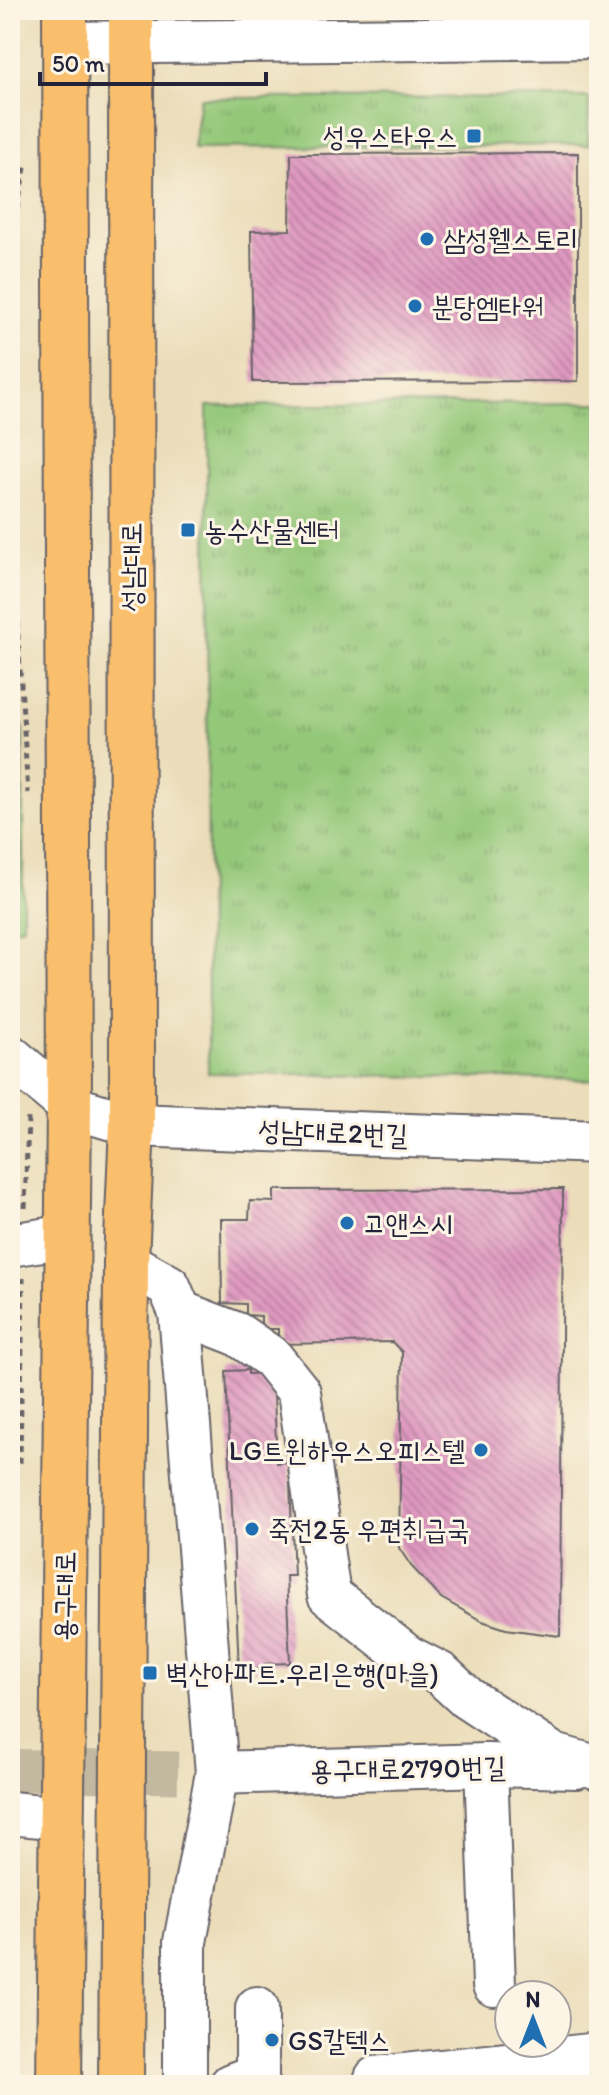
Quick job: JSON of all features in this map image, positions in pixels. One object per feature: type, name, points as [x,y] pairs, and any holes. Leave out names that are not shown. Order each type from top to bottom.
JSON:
[{"type":"main road","points":[[65,27],[69,1106]]},
{"type":"main road","name":"성남대로","points":[[131,27],[132,1125]]},
{"type":"main road","name":"용구대로","points":[[59,2085],[69,1106]]},
{"type":"main road","name":"용구대로","points":[[121,2085],[126,1262],[132,1125]]},
{"type":"street","points":[[65,27],[599,37]]},
{"type":"street","points":[[20,1065],[69,1106]]},
{"type":"street","name":"성남대로2번길","points":[[69,1106],[132,1125],[599,1142]]},
{"type":"street","points":[[17,1244],[68,1236]]},
{"type":"street","points":[[126,1262],[169,1286],[180,1312],[217,1773],[185,1942],[185,2085]]},
{"type":"street","points":[[180,1312],[237,1334],[272,1358],[299,1392],[329,1595],[408,1657],[441,1674],[467,1698],[554,1755],[599,1768]]},
{"type":"street","points":[[486,1765],[494,1979]]},
{"type":"street","name":"용구대로2790번길","points":[[217,1773],[486,1765],[599,1768]]},
{"type":"street","points":[[10,1813],[62,1818]]},
{"type":"street","points":[[231,2085],[257,2075],[257,2008]]},
{"type":"street","points":[[375,2082],[599,2054]]},
{"type":"path","points":[[10,244],[28,154]]},
{"type":"path","points":[[10,514],[28,794]]},
{"type":"path","points":[[20,1065],[17,1244],[22,1297],[20,1463]]},
{"type":"green space","points":[[10,10],[15,10],[14,99],[10,99]]},
{"type":"green space","points":[[589,97],[588,145],[193,148],[200,98]]},
{"type":"green space","points":[[599,403],[599,1080],[208,1073],[207,406]]},
{"type":"green space","points":[[10,725],[23,725],[23,926],[10,931]]},
{"type":"building","name":"분당엠타워","points":[[578,153],[578,381],[253,382],[251,231],[290,230],[291,154]]},
{"type":"building","name":"LG트윈하우스오피스텔","points":[[563,1189],[560,1636],[506,1629],[482,1621],[441,1598],[411,1566],[399,1548],[402,1352],[392,1342],[278,1344],[278,1329],[261,1329],[261,1316],[246,1315],[246,1304],[222,1303],[221,1219],[249,1219],[250,1201],[274,1202],[274,1190]]},
{"type":"building","points":[[10,1293],[14,1293],[13,1412],[10,1412]]},
{"type":"building","points":[[248,1370],[248,1374],[273,1373],[277,1463],[289,1462],[294,1576],[286,1576],[290,1663],[264,1664],[264,1669],[239,1670],[226,1371]]},
{"type":"tunnel","points":[[10,1770],[217,1773]]},
{"type":"place","name":"성우스타우스","points":[[474,136]]},
{"type":"place","name":"삼성웰스토리","points":[[427,239]]},
{"type":"place","name":"분당엠타워","points":[[415,306]]},
{"type":"place","name":"농수산물센터","points":[[188,530]]},
{"type":"place","name":"고앤스시","points":[[347,1223]]},
{"type":"place","name":"LG트윈하우스오피스텔","points":[[481,1450]]},
{"type":"place","name":"죽전2동 우편취급국","points":[[252,1529]]},
{"type":"place","name":"벽산아파트.우리은행(마을)","points":[[150,1673]]},
{"type":"place","name":"GS칼텍스","points":[[272,2040]]}]
